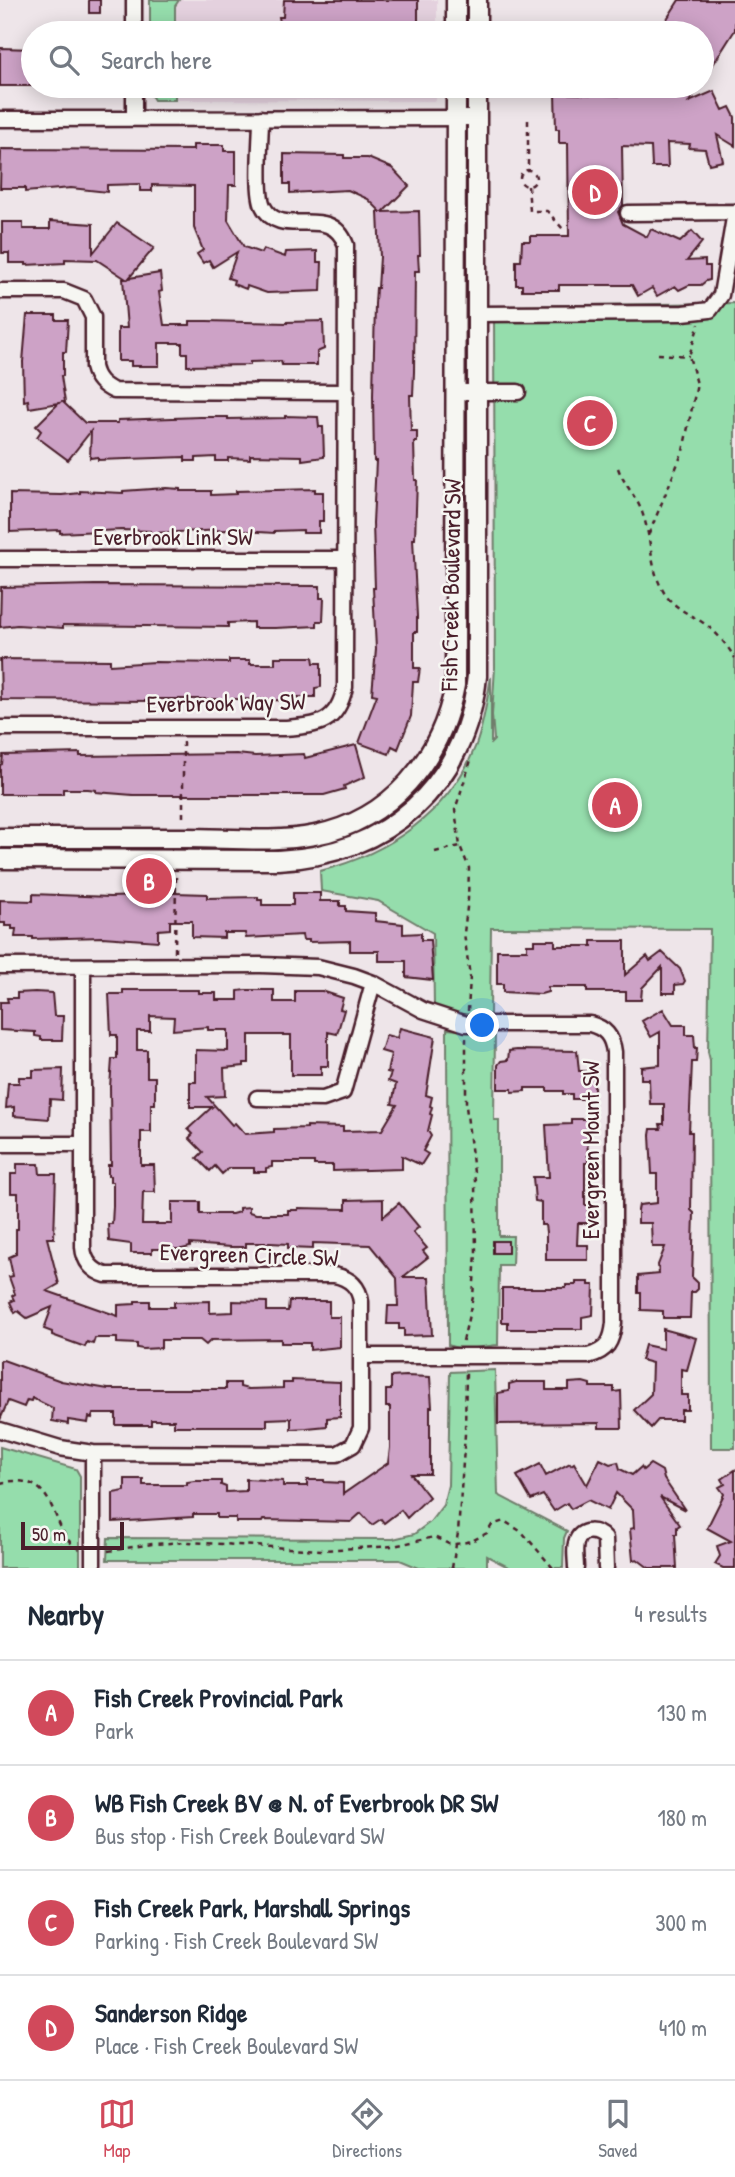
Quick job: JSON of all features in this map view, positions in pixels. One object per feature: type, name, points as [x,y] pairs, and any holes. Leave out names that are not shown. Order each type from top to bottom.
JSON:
[{"type":"main road","points":[[456,0],[456,21]]},
{"type":"main road","points":[[477,0],[477,21]]},
{"type":"main road","name":"Fish Creek Boulevard SW","points":[[0,838],[302,837],[328,832],[372,813],[401,791],[435,747],[448,717],[455,685],[456,98]]},
{"type":"main road","name":"Fish Creek Boulevard SW","points":[[0,859],[307,858],[358,844],[389,828],[413,810],[430,792],[456,754],[470,719],[475,697],[478,654],[477,98]]},
{"type":"street","points":[[134,0],[134,21]]},
{"type":"street","points":[[134,98],[134,118]]},
{"type":"street","name":"Everbrook Way SW","points":[[0,728],[285,728],[325,721],[334,715],[341,703],[345,687],[346,245],[337,229],[329,225],[286,222],[270,216],[266,211],[261,196],[261,118]]},
{"type":"street","points":[[0,119],[477,118]]},
{"type":"street","points":[[477,314],[682,313],[710,310],[721,295],[735,212],[628,213]]},
{"type":"street","points":[[0,291],[64,291],[84,299],[93,317],[95,374],[102,384],[114,391],[347,391]]},
{"type":"street","points":[[456,392],[518,392]]},
{"type":"street","name":"Everbrook Link SW","points":[[0,559],[346,559]]},
{"type":"street","points":[[0,966],[83,966]]},
{"type":"street","name":"Evergreen Mount SW","points":[[83,966],[299,966],[334,970],[373,984],[422,1010],[466,1024],[590,1024],[599,1026],[611,1039],[614,1052],[614,1323],[613,1338],[607,1348],[588,1356],[361,1356]]},
{"type":"street","name":"Evergreen Circle SW","points":[[0,1430],[60,1448],[93,1453],[341,1452],[356,1441],[361,1428],[360,1297],[354,1285],[341,1276],[111,1275],[99,1273],[86,1259],[83,1247],[83,966]]},
{"type":"street","points":[[257,1098],[323,1099],[343,1092],[373,984]]},
{"type":"street","points":[[0,1144],[83,1144]]},
{"type":"street","points":[[93,1453],[93,1568]]},
{"type":"street","points":[[576,1568],[578,1539],[589,1531],[598,1533],[605,1539],[606,1568]]},
{"type":"path","points":[[527,120],[528,170]]},
{"type":"path","points":[[528,170],[535,173],[536,178],[534,183],[528,186],[520,179],[523,172],[528,170]]},
{"type":"path","points":[[528,186],[530,211],[547,211],[563,229]]},
{"type":"path","points":[[649,534],[683,451],[697,384],[689,356],[701,321],[710,310]]},
{"type":"path","points":[[658,354],[689,356]]},
{"type":"path","points":[[618,468],[622,481],[642,511],[649,534],[654,574],[666,595],[676,607],[715,632],[735,657]]},
{"type":"path","points":[[183,738],[183,822]]},
{"type":"path","points":[[452,1568],[465,1434],[466,1366],[463,1342],[473,1297],[477,1241],[475,1181],[466,1106],[466,1024],[470,977],[464,933],[469,868],[460,846],[455,810],[472,755]]},
{"type":"path","points":[[435,852],[460,846]]},
{"type":"path","points":[[175,954],[176,874]]},
{"type":"path","points":[[0,1483],[21,1482],[38,1489],[50,1500],[68,1541],[81,1550],[188,1542],[321,1550],[394,1546],[434,1537],[449,1544],[456,1544],[472,1541],[487,1533],[492,1525],[503,1521],[522,1532],[553,1568]]},
{"type":"shaded area","points":[[179,0],[437,0],[437,21],[175,21],[175,6]]},
{"type":"shaded area","points":[[175,98],[436,98],[436,101]]},
{"type":"green space","points":[[150,0],[179,0],[175,6],[175,21],[150,21]]},
{"type":"green space","points":[[153,98],[175,98],[175,100]]},
{"type":"green space","points":[[735,303],[735,1448],[711,1448],[708,1052],[710,929],[491,928],[490,1014],[458,1014],[434,1007],[433,933],[378,901],[321,891],[320,871],[369,854],[392,841],[414,827],[450,791],[465,769],[476,745],[491,677],[491,743],[494,740],[494,306]]},
{"type":"green space","points":[[447,1029],[495,1033],[494,1120],[499,1120],[499,1236],[513,1236],[512,1265],[499,1265],[498,1345],[460,1349],[448,1345]]},
{"type":"green space","points":[[495,1370],[498,1495],[567,1531],[564,1538],[563,1568],[510,1568],[487,1556],[487,1568],[419,1568],[400,1560],[107,1560],[108,1538],[393,1539],[414,1534],[430,1522],[443,1505],[448,1485],[450,1372]]},
{"type":"green space","points":[[0,1447],[76,1469],[80,1476],[80,1568],[0,1568]]},
{"type":"building","points":[[89,0],[100,0],[100,13],[89,13]]},
{"type":"building","points":[[284,0],[418,0],[418,21],[280,21],[279,17],[283,17]]},
{"type":"building","points":[[679,0],[735,0],[735,30],[714,63],[714,21],[666,21]]},
{"type":"building","points":[[0,48],[21,49],[21,86],[0,86]]},
{"type":"building","points":[[714,91],[723,110],[730,107],[735,117],[735,146],[717,135],[723,161],[709,164],[705,149],[689,148],[690,144],[667,143],[668,167],[652,167],[651,147],[622,146],[623,205],[618,212],[623,224],[647,237],[651,229],[680,242],[692,231],[702,242],[687,261],[705,260],[705,266],[710,266],[710,280],[679,290],[675,286],[657,296],[652,288],[638,296],[632,285],[559,285],[559,290],[522,290],[522,285],[516,285],[516,261],[521,261],[522,241],[530,241],[530,236],[569,236],[568,143],[559,143],[559,129],[556,129],[555,98],[692,98],[689,102],[698,98],[714,98]]},
{"type":"building","points":[[193,145],[224,145],[224,151],[236,151],[236,185],[229,185],[228,220],[244,247],[261,253],[263,249],[285,257],[286,252],[317,251],[317,262],[322,262],[321,291],[267,293],[233,284],[234,280],[228,278],[237,252],[213,267],[209,260],[203,263],[197,254],[203,250],[194,228],[194,186],[152,185],[152,191],[140,191],[140,184],[107,185],[107,192],[71,188],[25,192],[25,188],[0,188],[1,149],[193,150]]},
{"type":"building","points":[[284,154],[368,158],[392,168],[409,186],[383,212],[419,211],[420,255],[419,271],[415,271],[414,372],[413,395],[410,395],[411,431],[417,431],[417,442],[414,442],[417,480],[413,539],[417,632],[414,632],[414,668],[420,668],[418,682],[413,682],[411,716],[398,749],[392,746],[389,754],[359,743],[377,695],[372,694],[376,649],[373,588],[376,461],[373,396],[375,304],[380,257],[378,212],[381,212],[368,199],[348,190],[290,193],[290,184],[284,184]]},
{"type":"building","points":[[50,221],[93,224],[93,253],[117,223],[154,248],[129,278],[160,273],[162,291],[159,292],[164,325],[190,325],[190,321],[323,321],[324,349],[317,352],[317,365],[282,365],[281,361],[250,362],[250,365],[187,366],[187,353],[182,353],[182,343],[159,343],[159,366],[131,366],[131,361],[118,361],[118,328],[127,328],[123,279],[126,279],[97,260],[65,259],[65,263],[26,265],[9,263],[9,253],[2,253],[2,222],[23,222],[23,229],[50,229]]},
{"type":"building","points":[[27,315],[56,315],[56,320],[68,320],[61,376],[63,402],[85,423],[200,417],[318,417],[319,427],[323,427],[324,457],[302,460],[302,456],[250,455],[250,459],[228,458],[228,461],[216,461],[216,457],[196,458],[196,461],[185,461],[185,457],[98,460],[98,457],[90,458],[91,431],[68,460],[37,437],[41,431],[36,426],[59,403],[29,408],[28,400],[24,401],[23,362]]},
{"type":"building","points":[[166,488],[211,491],[211,495],[236,494],[236,491],[315,489],[315,492],[323,492],[323,521],[319,521],[319,533],[303,533],[303,530],[274,533],[228,530],[150,533],[121,530],[10,532],[10,494],[62,495],[80,491],[123,493]]},
{"type":"building","points":[[320,586],[320,598],[324,598],[323,621],[317,621],[317,626],[275,628],[253,628],[253,622],[228,623],[228,627],[0,627],[1,587]]},
{"type":"building","points":[[275,657],[313,657],[314,663],[321,663],[321,687],[315,688],[315,697],[297,697],[297,701],[1,700],[0,659],[110,660],[110,665],[155,662],[229,663],[229,660],[250,660],[250,664],[275,664]]},
{"type":"building","points":[[356,745],[365,777],[344,786],[345,789],[324,795],[133,795],[88,789],[63,789],[63,794],[0,794],[0,765],[3,755],[304,754],[305,758]]},
{"type":"building","points":[[142,892],[207,894],[207,898],[258,897],[258,900],[262,900],[262,905],[293,905],[293,893],[320,893],[320,901],[340,901],[340,906],[346,906],[346,911],[375,913],[375,921],[403,924],[403,934],[421,933],[421,940],[430,940],[433,980],[406,977],[406,961],[379,961],[379,951],[350,951],[350,941],[309,942],[303,940],[302,935],[246,938],[245,933],[224,933],[224,938],[192,937],[192,921],[170,921],[170,929],[158,930],[158,941],[102,937],[33,939],[15,937],[16,929],[0,923],[0,900],[33,901],[33,894],[110,897],[140,896]]},
{"type":"building","points":[[534,940],[555,940],[555,946],[592,946],[592,941],[625,941],[625,975],[647,956],[650,961],[662,952],[680,969],[685,981],[675,985],[675,993],[662,993],[662,967],[642,988],[641,1000],[626,1000],[626,992],[587,992],[587,987],[548,987],[548,992],[541,994],[503,992],[503,984],[497,984],[497,950],[527,950],[527,944],[534,944]]},
{"type":"building","points":[[123,990],[199,990],[199,993],[216,993],[216,1000],[238,1000],[238,991],[245,990],[274,990],[274,1002],[295,1002],[295,991],[322,991],[343,998],[340,1009],[344,1010],[337,1034],[328,1032],[328,1066],[321,1066],[321,1075],[291,1075],[291,1035],[249,1035],[249,1063],[224,1068],[225,1096],[207,1097],[232,1125],[235,1123],[245,1134],[307,1126],[343,1127],[343,1131],[382,1130],[397,1105],[392,1104],[396,1084],[388,1081],[391,1054],[381,1051],[386,1035],[397,1038],[400,1028],[435,1037],[426,1095],[432,1097],[432,1115],[428,1131],[431,1136],[423,1151],[428,1154],[421,1165],[402,1156],[402,1169],[333,1171],[333,1165],[314,1165],[314,1162],[272,1162],[272,1167],[266,1168],[266,1172],[254,1172],[254,1168],[229,1168],[222,1174],[215,1166],[210,1171],[197,1158],[203,1152],[189,1138],[193,1134],[188,1129],[212,1107],[190,1107],[190,1082],[196,1082],[196,1050],[228,1051],[228,1030],[208,1030],[208,1027],[173,1030],[174,1017],[150,1016],[150,1031],[137,1031],[137,1050],[147,1050],[147,1077],[155,1077],[151,1132],[141,1132],[141,1165],[154,1165],[155,1192],[143,1192],[142,1224],[172,1224],[172,1202],[200,1202],[200,1214],[232,1214],[239,1212],[239,1208],[249,1207],[249,1212],[256,1214],[288,1214],[288,1210],[298,1208],[346,1209],[346,1200],[383,1199],[383,1217],[399,1203],[419,1227],[413,1232],[427,1248],[423,1251],[428,1257],[403,1277],[429,1277],[432,1335],[404,1336],[404,1329],[399,1329],[399,1324],[387,1324],[388,1306],[398,1306],[397,1278],[370,1245],[313,1243],[313,1249],[288,1248],[288,1244],[270,1243],[246,1243],[246,1247],[190,1244],[190,1247],[182,1249],[152,1249],[152,1253],[131,1253],[131,1244],[109,1241],[108,1224],[112,1224],[113,1206],[113,1182],[110,1182],[108,1176],[108,1165],[111,1165],[110,1087],[112,1059],[117,1059],[117,1035],[111,1035],[109,994],[123,994]]},
{"type":"building","points":[[17,993],[52,993],[54,1016],[63,1016],[62,1040],[41,1040],[41,1037],[35,1036],[35,1032],[0,1030],[0,1002],[8,1002],[7,998],[17,998]]},
{"type":"building","points":[[663,1009],[673,1025],[686,1025],[686,1035],[694,1035],[697,1048],[696,1062],[692,1062],[689,1132],[692,1132],[691,1210],[694,1213],[692,1277],[698,1283],[698,1289],[691,1292],[690,1318],[663,1318],[663,1311],[641,1310],[641,1293],[638,1293],[638,1276],[659,1274],[658,1265],[665,1247],[652,1247],[651,1223],[638,1223],[639,1205],[657,1203],[657,1174],[652,1174],[650,1135],[651,1129],[661,1129],[660,1124],[664,1124],[664,1104],[650,1104],[649,1079],[641,1079],[641,1067],[660,1065],[660,1032],[651,1037],[642,1021]]},
{"type":"building","points":[[509,1051],[577,1051],[579,1071],[594,1071],[594,1094],[584,1094],[584,1099],[572,1099],[572,1094],[547,1091],[547,1088],[525,1088],[525,1091],[512,1092],[512,1089],[498,1089],[498,1065],[501,1061],[508,1060]]},
{"type":"building","points":[[63,1069],[62,1100],[50,1099],[49,1119],[14,1116],[14,1107],[6,1108],[8,1083],[19,1083],[19,1077],[33,1077],[33,1070]]},
{"type":"building","points":[[571,1119],[587,1119],[585,1205],[588,1205],[588,1223],[578,1223],[577,1245],[588,1245],[588,1260],[546,1260],[545,1225],[541,1225],[541,1202],[535,1201],[533,1177],[549,1177],[546,1125],[571,1124]]},
{"type":"building","points":[[17,1164],[39,1164],[40,1174],[56,1174],[54,1238],[47,1238],[59,1284],[47,1291],[118,1316],[118,1305],[135,1304],[135,1301],[150,1301],[150,1307],[174,1307],[174,1302],[210,1301],[210,1313],[233,1312],[233,1301],[267,1302],[267,1311],[288,1311],[289,1301],[329,1301],[329,1317],[340,1317],[340,1347],[310,1350],[310,1343],[281,1343],[281,1339],[211,1340],[206,1345],[200,1340],[161,1340],[161,1348],[143,1349],[137,1348],[137,1344],[117,1343],[117,1338],[95,1338],[93,1344],[87,1342],[85,1347],[52,1335],[52,1332],[44,1329],[52,1307],[27,1318],[18,1311],[15,1313],[10,1302],[14,1300],[12,1296],[15,1294],[9,1277],[13,1276],[9,1257],[16,1254],[18,1229],[18,1193],[11,1193],[11,1174],[17,1174]]},
{"type":"building","points":[[493,1241],[508,1241],[508,1253],[493,1253]]},
{"type":"building","points":[[576,1282],[589,1282],[589,1285],[594,1285],[593,1315],[582,1317],[582,1329],[508,1329],[508,1322],[502,1322],[502,1288],[566,1288],[566,1285],[576,1285]]},
{"type":"building","points":[[663,1329],[696,1338],[687,1370],[681,1369],[681,1395],[688,1395],[688,1410],[681,1410],[681,1420],[658,1420],[651,1428],[634,1410],[651,1394],[652,1363],[641,1360],[645,1345],[663,1349]]},
{"type":"building","points":[[0,1361],[61,1381],[108,1389],[226,1389],[226,1383],[240,1383],[240,1387],[248,1389],[283,1388],[283,1383],[292,1383],[292,1380],[340,1382],[340,1417],[327,1418],[327,1426],[291,1429],[291,1418],[267,1419],[267,1426],[174,1426],[174,1420],[151,1420],[151,1425],[116,1425],[116,1414],[93,1414],[88,1423],[68,1420],[68,1424],[52,1421],[53,1408],[32,1398],[31,1401],[27,1400],[24,1407],[8,1401],[0,1420]]},
{"type":"building","points":[[391,1377],[430,1377],[432,1407],[430,1474],[411,1474],[429,1497],[407,1518],[401,1510],[384,1523],[381,1519],[372,1525],[361,1513],[351,1522],[236,1522],[236,1518],[217,1518],[217,1514],[193,1514],[193,1517],[113,1522],[113,1493],[125,1491],[125,1479],[143,1479],[143,1485],[187,1485],[187,1482],[194,1481],[221,1481],[226,1492],[246,1491],[246,1479],[283,1481],[283,1486],[307,1486],[307,1480],[324,1480],[343,1483],[343,1494],[388,1463],[390,1407],[386,1407],[386,1390],[391,1390]]},
{"type":"building","points":[[546,1382],[546,1390],[569,1390],[569,1383],[583,1382],[590,1384],[590,1387],[614,1387],[614,1392],[621,1391],[622,1428],[599,1428],[599,1423],[498,1424],[498,1393],[509,1391],[509,1384]]},
{"type":"building","points":[[600,1459],[610,1464],[618,1462],[620,1469],[632,1475],[641,1467],[643,1470],[650,1464],[662,1471],[664,1479],[685,1510],[660,1497],[680,1525],[675,1534],[677,1568],[649,1568],[637,1559],[633,1560],[630,1529],[634,1528],[633,1510],[616,1493],[608,1510],[588,1500],[571,1509],[567,1503],[554,1511],[543,1495],[531,1500],[517,1476],[540,1464],[546,1476],[574,1463],[587,1485]]},
{"type":"building","points":[[735,1470],[735,1568],[723,1568],[715,1564],[720,1556],[717,1546],[731,1541],[707,1528],[724,1494],[719,1487],[725,1484],[722,1479]]},
{"type":"place","name":"Sanderson Ridge","points":[[595,192]]},
{"type":"place","name":"Fish Creek Park, Marshall Springs","points":[[590,423]]},
{"type":"place","name":"Fish Creek Provincial Park","points":[[615,805]]},
{"type":"place","name":"WB Fish Creek BV @ N. of Everbrook DR SW","points":[[149,881]]}]
